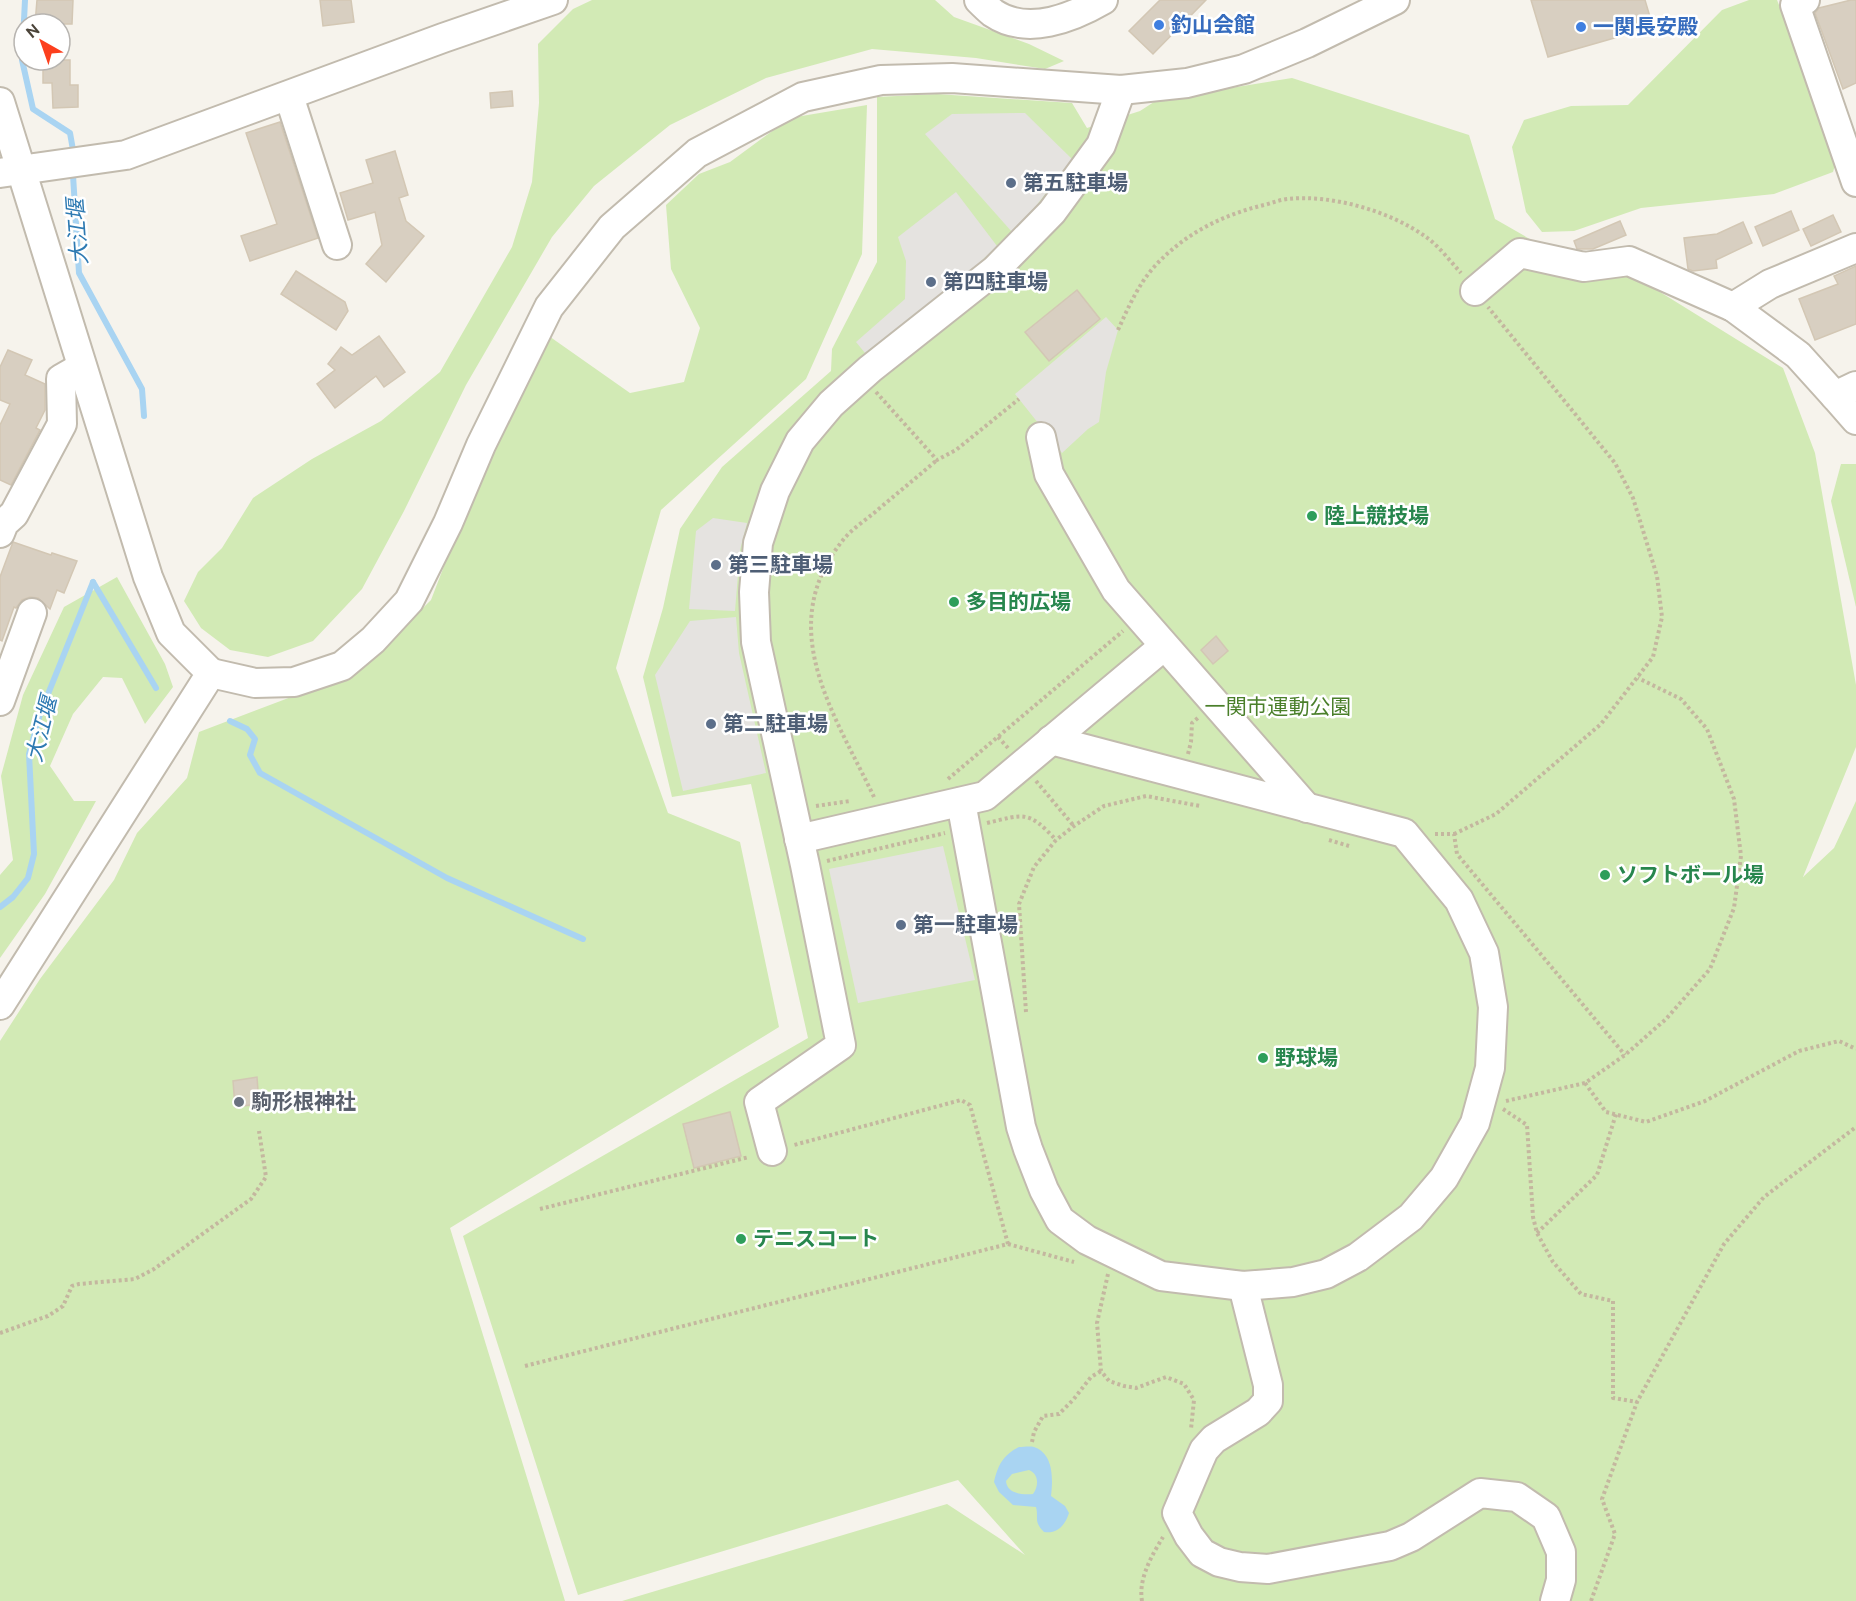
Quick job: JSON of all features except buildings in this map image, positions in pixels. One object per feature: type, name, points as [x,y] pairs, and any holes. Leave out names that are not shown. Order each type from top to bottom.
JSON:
[{"type":"street","points":[[10,172],[126,155],[289,96],[492,10],[553,0]]},
{"type":"street","points":[[979,0],[993,13],[1019,23],[1044,24],[1089,8],[1103,0]]},
{"type":"street","points":[[0,102],[10,172],[82,367],[148,577],[171,633],[211,673],[255,682],[294,682],[342,666],[373,640],[409,601],[447,523],[481,445],[549,307],[612,227],[697,153],[803,97],[881,80],[952,78],[1121,90],[1186,82],[1244,69],[1307,43],[1365,6],[1395,0]]},
{"type":"street","points":[[1798,2],[1846,116],[1856,182]]},
{"type":"street","points":[[772,1151],[759,1102],[841,1045],[756,642],[754,592],[758,543],[775,491],[800,441],[831,404],[870,369],[995,270],[1052,212],[1101,145],[1121,90]]},
{"type":"street","points":[[289,96],[337,245]]},
{"type":"street","points":[[1733,307],[1770,284],[1856,248]]},
{"type":"street","points":[[1475,291],[1520,253],[1584,267],[1629,261],[1733,307],[1845,391],[1856,420]]},
{"type":"street","points":[[1,526],[14,514],[62,424],[61,379],[82,367]]},
{"type":"street","points":[[1041,437],[1049,474],[1116,590],[1307,808]]},
{"type":"street","points":[[0,701],[32,613]]},
{"type":"street","points":[[802,852],[964,815],[1164,646]]},
{"type":"street","points":[[0,1005],[211,673]]},
{"type":"street","points":[[964,815],[1021,1127],[1044,1190],[1060,1220],[1087,1240],[1161,1276],[1243,1286],[1293,1282],[1326,1274],[1376,1245],[1411,1217],[1444,1178],[1475,1123],[1490,1068],[1493,1007],[1484,953],[1459,900],[1404,833],[1307,808],[1179,788],[1051,741]]},
{"type":"street","points":[[1243,1286],[1268,1384],[1268,1401],[1258,1412],[1214,1439],[1204,1450],[1200,1459],[1177,1513],[1189,1536],[1202,1553],[1230,1565],[1268,1569],[1390,1546],[1411,1536],[1480,1493],[1516,1497],[1546,1516],[1561,1552],[1561,1580],[1555,1601]]},
{"type":"path","points":[[1118,330],[1132,299],[1154,267],[1184,240],[1214,221],[1247,209],[1287,199],[1339,201],[1385,214],[1426,237],[1450,260],[1615,463],[1633,498],[1658,576],[1662,617],[1653,657],[1601,724],[1497,814],[1454,834],[1404,833]]},
{"type":"path","points":[[874,391],[937,460]]},
{"type":"path","points":[[874,797],[820,683],[812,651],[811,611],[821,573],[844,539],[937,460],[956,450],[1019,399]]},
{"type":"path","points":[[939,781],[950,778],[1139,617]]},
{"type":"path","points":[[1637,1402],[1613,1398],[1613,1301],[1581,1294],[1553,1262],[1537,1233],[1533,1217],[1527,1125],[1495,1104],[1585,1083],[1625,1055],[1666,1019],[1710,969],[1734,908],[1741,856],[1734,799],[1707,729],[1681,699],[1638,678]]},
{"type":"path","points":[[1179,788],[1191,742],[1192,723],[1215,704]]},
{"type":"path","points":[[1027,1020],[1019,904],[1034,867],[1056,840],[1104,807],[1179,788],[1209,808]]},
{"type":"path","points":[[863,799],[885,794]]},
{"type":"path","points":[[809,807],[852,801]]},
{"type":"path","points":[[802,852],[964,815],[1021,815],[1040,822],[1056,840]]},
{"type":"path","points":[[1454,834],[1456,855],[1625,1055]]},
{"type":"path","points":[[1328,840],[1349,846]]},
{"type":"path","points":[[1585,1083],[1606,1112],[1646,1122],[1705,1101],[1799,1051],[1839,1041],[1856,1049]]},
{"type":"path","points":[[540,1209],[772,1151],[961,1100],[970,1105],[1008,1244]]},
{"type":"path","points":[[1537,1233],[1597,1174],[1616,1114]]},
{"type":"path","points":[[1591,1601],[1615,1534],[1602,1499],[1637,1402],[1724,1244],[1764,1197],[1856,1126]]},
{"type":"path","points":[[0,1333],[48,1316],[63,1306],[72,1286],[135,1278],[154,1269],[251,1199],[266,1177],[258,1131]]},
{"type":"path","points":[[525,1366],[1008,1244],[1076,1262]]},
{"type":"path","points":[[1109,1270],[1097,1323],[1101,1371],[1109,1381],[1136,1388],[1166,1377],[1184,1384],[1194,1400],[1188,1451],[1200,1459]]},
{"type":"path","points":[[1032,1442],[1042,1416],[1059,1414],[1091,1377],[1101,1371]]},
{"type":"path","points":[[1142,1601],[1140,1590],[1151,1556],[1177,1513]]},
{"type":"green space","points":[[592,0],[935,0],[954,17],[1029,44],[1064,61],[1045,69],[976,58],[872,49],[766,78],[670,125],[594,186],[552,237],[466,385],[404,511],[362,589],[313,641],[268,657],[230,650],[201,628],[184,601],[198,572],[222,548],[253,498],[312,459],[381,421],[440,372],[512,247],[532,182],[539,103],[538,44],[573,9]]},
{"type":"green space","points":[[1749,0],[1777,0],[1838,155],[1833,172],[1774,194],[1641,208],[1574,231],[1542,232],[1526,212],[1512,147],[1524,120],[1571,106],[1628,105],[1722,10]]},
{"type":"green space","name":"一関市運動公園","points":[[1292,78],[1469,135],[1495,219],[1580,268],[1639,279],[1783,368],[1815,453],[1856,685],[1856,747],[1803,877],[1834,848],[1856,801],[1856,1601],[622,1601],[947,1504],[1025,1555],[958,1480],[578,1595],[463,1236],[808,1038],[751,784],[672,797],[643,677],[663,608],[680,529],[722,467],[831,371],[832,349],[877,262],[877,97],[937,94],[1072,103],[1087,128],[1140,111],[1157,100]]},
{"type":"green space","points":[[867,105],[862,254],[806,379],[661,510],[616,668],[668,813],[740,842],[779,1027],[450,1228],[565,1601],[0,1601],[0,1041],[40,979],[114,880],[137,833],[187,778],[199,732],[307,691],[365,665],[431,600],[484,462],[546,334],[630,393],[684,382],[700,328],[671,269],[666,205],[699,174],[730,162],[790,118]]},
{"type":"green space","points":[[1841,464],[1856,464],[1856,607],[1831,501]]},
{"type":"green space","points":[[117,577],[165,664],[173,687],[145,724],[122,678],[103,677],[73,714],[50,766],[74,801],[96,801],[45,894],[0,958],[0,875],[13,860],[1,776],[23,695],[64,607]]},
{"type":"shaded area","name":"第五駐車場","points":[[1025,113],[1072,159],[1036,206],[1012,232],[925,134],[952,114]]},
{"type":"shaded area","name":"第四駐車場","points":[[956,192],[997,246],[977,265],[865,353],[856,342],[905,299],[906,261],[898,237]]},
{"type":"shaded area","points":[[1106,317],[1118,330],[1106,372],[1099,422],[1062,453],[1015,394]]},
{"type":"shaded area","name":"第三駐車場","points":[[713,518],[747,523],[740,550],[735,611],[689,609],[696,531]]},
{"type":"shaded area","name":"第二駐車場","points":[[736,617],[739,653],[766,773],[683,791],[655,675],[690,621]]},
{"type":"shaded area","name":"第一駐車場","points":[[943,846],[975,980],[858,1003],[829,869]]},
{"type":"water","points":[[1019,1447],[1034,1447],[1041,1450],[1049,1461],[1052,1475],[1051,1496],[1065,1506],[1069,1513],[1063,1525],[1057,1530],[1044,1532],[1037,1522],[1036,1507],[1013,1505],[999,1492],[994,1482],[997,1470],[1005,1457]],"holes":[[[1029,1470],[1037,1480],[1033,1494],[1016,1493],[1009,1489],[1006,1481],[1012,1474]]]},
{"type":"waterway","name":"大江堰","points":[[25,0],[22,60],[33,109],[70,133],[73,150]]},
{"type":"waterway","name":"大江堰","points":[[73,175],[79,273],[142,389],[144,416]]},
{"type":"waterway","points":[[93,582],[156,688]]},
{"type":"waterway","name":"大江堰","points":[[0,907],[13,897],[28,878],[34,854],[29,754],[40,714],[93,582]]},
{"type":"waterway","points":[[230,721],[247,729],[255,739],[250,755],[260,773],[447,878],[583,939]]},
{"type":"place","name":"釣山会館","points":[[1159,25]]},
{"type":"place","name":"一関長安殿","points":[[1581,27]]},
{"type":"place","name":"第五駐車場","points":[[1011,183]]},
{"type":"place","name":"第四駐車場","points":[[931,282]]},
{"type":"place","name":"陸上競技場","points":[[1312,516]]},
{"type":"place","name":"第三駐車場","points":[[716,565]]},
{"type":"place","name":"多目的広場","points":[[954,602]]},
{"type":"place","name":"第二駐車場","points":[[711,724]]},
{"type":"place","name":"ソフトボール場","points":[[1605,875]]},
{"type":"place","name":"第一駐車場","points":[[901,925]]},
{"type":"place","name":"野球場","points":[[1263,1058]]},
{"type":"place","name":"駒形根神社","points":[[239,1102]]},
{"type":"place","name":"テニスコート","points":[[741,1239]]}]
